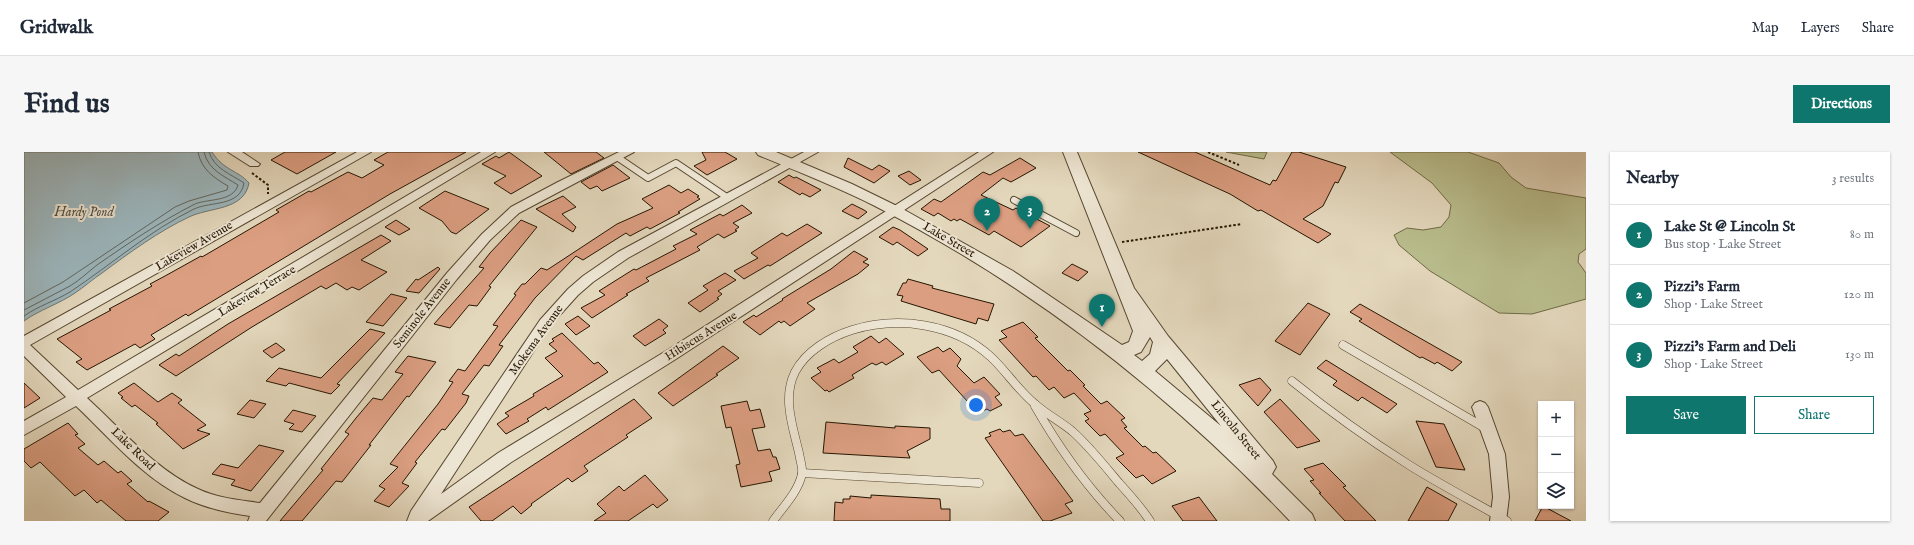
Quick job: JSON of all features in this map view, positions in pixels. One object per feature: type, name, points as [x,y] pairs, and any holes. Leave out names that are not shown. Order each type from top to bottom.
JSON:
[{"type":"street","name":"Lakeview Avenue","points":[[24,342],[266,206],[366,152]]},
{"type":"street","name":"Lakeview Terrace","points":[[24,429],[489,152]]},
{"type":"street","name":"Lake Street","points":[[763,152],[896,210],[1005,273],[1120,354]]},
{"type":"street","name":"Mokema Avenue","points":[[414,521],[545,323],[564,301],[588,279],[623,255],[812,152]]},
{"type":"street","name":"Hibiscus Avenue","points":[[414,521],[504,458],[671,355],[987,152]]},
{"type":"street","name":"Lincoln Street","points":[[1070,152],[1142,331],[1140,340],[1135,347],[1120,354],[1144,371],[1224,440],[1304,521]]},
{"type":"street","points":[[237,153],[254,164]]},
{"type":"street","name":"Seminole Avenue","points":[[260,516],[452,276],[486,237],[515,210],[562,184],[622,155]]},
{"type":"street","name":"Lincoln Street","points":[[1126,289],[1162,341],[1308,521]]},
{"type":"street","points":[[1144,371],[1159,357],[1162,341]]},
{"type":"street","name":"Lake Road","points":[[24,348],[171,484],[190,494],[212,502],[260,516]]},
{"type":"street","points":[[1480,407],[1497,454],[1501,497],[1501,519]]},
{"type":"lane","points":[[622,155],[648,178],[676,163],[728,198]]},
{"type":"lane","points":[[1014,200],[1076,233]]},
{"type":"lane","points":[[773,521],[798,484],[802,473],[788,406],[788,394],[792,379],[801,362],[814,349],[832,338],[861,327],[904,323],[923,325],[960,337],[984,350],[1034,403],[1071,431],[1098,457],[1150,521]]},
{"type":"lane","points":[[1343,345],[1489,430]]},
{"type":"lane","points":[[1292,381],[1323,407],[1391,454],[1501,519]]},
{"type":"lane","points":[[1034,403],[1058,447],[1083,481],[1120,521]]},
{"type":"lane","points":[[802,473],[979,483]]},
{"type":"path","points":[[1208,152],[1239,165]]},
{"type":"path","points":[[254,164],[248,171],[268,185],[269,190],[266,206]]},
{"type":"path","points":[[1118,243],[1242,224]]},
{"type":"green space","points":[[1226,152],[1267,152],[1264,159]]},
{"type":"green space","points":[[1390,152],[1468,152],[1499,163],[1511,177],[1526,188],[1586,198],[1586,249],[1579,254],[1578,262],[1586,273],[1586,299],[1532,314],[1499,313],[1430,271],[1399,245],[1394,235],[1407,228],[1423,230],[1441,227],[1449,217],[1451,205],[1432,183]]},
{"type":"water","name":"Hardy Pond","points":[[24,152],[212,152],[221,163],[240,175],[249,183],[246,192],[240,199],[225,207],[189,217],[167,229],[133,250],[75,293],[24,321]]},
{"type":"building","points":[[285,152],[336,152],[297,174],[271,160]]},
{"type":"building","points":[[388,152],[466,152],[390,194],[188,316],[186,314],[151,335],[155,339],[140,348],[135,344],[87,370],[76,362],[82,359],[57,339],[111,310],[109,309],[152,286],[150,284],[201,256],[202,257],[279,212],[276,210],[309,191],[311,192],[348,172],[362,178],[384,165],[374,160]]},
{"type":"building","points":[[509,152],[542,176],[511,194],[494,183],[506,176],[482,164],[496,156],[499,158]]},
{"type":"building","points":[[544,152],[596,152],[604,158],[571,174]]},
{"type":"building","points":[[702,152],[725,152],[737,159],[707,175],[694,166],[706,160]]},
{"type":"building","points":[[1138,152],[1195,152],[1270,185],[1273,180],[1276,181],[1292,152],[1299,152],[1346,167],[1338,183],[1335,182],[1323,206],[1303,219],[1331,234],[1318,243],[1261,210],[1258,211],[1230,194]]},
{"type":"building","points":[[848,158],[872,170],[879,165],[890,171],[874,183],[844,167]]},
{"type":"building","points":[[1020,158],[1036,168],[1011,182],[1003,178],[981,195],[1013,210],[1016,208],[1050,226],[1021,247],[994,231],[989,235],[960,219],[957,221],[954,219],[951,221],[938,213],[934,216],[921,209],[934,199],[941,202],[983,172],[990,175]]},
{"type":"building","points":[[613,165],[630,178],[602,191],[597,186],[590,189],[581,182]]},
{"type":"building","points":[[909,171],[921,180],[910,185],[898,176]]},
{"type":"building","points":[[789,175],[821,190],[810,197],[802,193],[800,195],[778,182]]},
{"type":"building","points":[[669,185],[681,193],[688,189],[699,196],[697,197],[700,199],[678,212],[680,213],[650,229],[647,227],[630,236],[626,233],[583,260],[576,256],[535,298],[499,345],[503,346],[489,366],[484,365],[462,394],[469,396],[466,403],[445,430],[442,429],[415,462],[417,463],[402,483],[409,486],[389,507],[374,501],[385,489],[379,486],[398,467],[390,464],[438,404],[453,382],[449,381],[458,369],[465,371],[498,326],[493,325],[516,295],[514,294],[522,284],[525,284],[541,268],[547,270],[617,224],[653,208],[642,199]]},
{"type":"building","points":[[445,191],[489,209],[456,234],[451,232],[442,221],[419,208]]},
{"type":"building","points":[[563,196],[576,207],[562,214],[576,227],[573,232],[536,209]]},
{"type":"building","points":[[852,204],[867,212],[858,219],[842,211]]},
{"type":"building","points":[[742,205],[752,213],[733,223],[739,227],[735,230],[737,231],[724,238],[718,234],[697,247],[700,250],[646,278],[649,281],[626,294],[628,295],[592,318],[581,308],[605,295],[599,291],[634,269],[636,270],[676,249],[673,246],[697,234],[690,230],[720,214],[723,216]]},
{"type":"building","points":[[396,220],[410,229],[399,235],[385,227]]},
{"type":"building","points":[[521,220],[537,227],[489,286],[491,287],[477,306],[469,305],[450,328],[434,324],[484,268],[479,267],[490,253]]},
{"type":"building","points":[[807,224],[822,233],[770,266],[768,265],[744,279],[734,271],[758,258],[751,253],[782,233],[787,236]]},
{"type":"building","points":[[893,227],[928,249],[918,256],[897,242],[893,245],[879,237]]},
{"type":"building","points":[[381,235],[391,241],[361,260],[387,272],[359,290],[352,287],[347,290],[336,283],[326,289],[321,286],[252,327],[176,376],[159,365],[176,354],[179,356],[228,324]]},
{"type":"building","points":[[854,251],[868,259],[863,262],[869,265],[858,274],[807,303],[815,309],[790,326],[784,321],[781,323],[779,321],[760,335],[743,322],[754,315],[756,317],[783,300],[782,299],[831,269]]},
{"type":"building","points":[[1072,264],[1088,272],[1078,281],[1062,273]]},
{"type":"building","points":[[438,267],[440,269],[419,293],[406,291],[416,279],[418,280]]},
{"type":"building","points":[[725,273],[736,280],[718,291],[722,294],[717,298],[719,299],[700,312],[688,303],[708,290],[703,286]]},
{"type":"building","points":[[908,279],[933,286],[932,288],[994,304],[988,321],[978,318],[976,324],[901,301],[903,296],[897,295],[903,283],[906,283]]},
{"type":"building","points":[[391,294],[407,298],[383,326],[366,322]]},
{"type":"building","points":[[1308,303],[1330,314],[1300,355],[1275,341]]},
{"type":"building","points":[[1360,304],[1462,362],[1452,371],[1437,362],[1435,364],[1422,357],[1420,358],[1359,321],[1362,319],[1350,312]]},
{"type":"building","points":[[578,316],[590,326],[576,335],[565,324]]},
{"type":"building","points":[[659,319],[668,326],[663,330],[666,333],[645,346],[633,336]]},
{"type":"building","points":[[1023,322],[1038,337],[1035,338],[1068,371],[1070,370],[1085,385],[1083,386],[1101,404],[1107,401],[1125,418],[1121,420],[1127,427],[1124,428],[1143,447],[1145,446],[1153,453],[1156,452],[1176,471],[1152,484],[1143,475],[1136,478],[1116,458],[1124,454],[1105,434],[1100,436],[1085,421],[1089,419],[1084,414],[1091,411],[1074,393],[1064,398],[1054,387],[1049,390],[1036,376],[1033,377],[999,340],[1007,337],[1001,331]]},
{"type":"building","points":[[370,329],[385,333],[337,384],[340,385],[331,394],[289,383],[286,386],[266,381],[279,368],[321,378]]},
{"type":"building","points":[[562,333],[594,364],[598,362],[608,372],[548,410],[546,407],[527,419],[529,421],[506,434],[497,424],[509,416],[505,413],[534,396],[533,394],[563,376],[545,358],[557,351],[549,344],[554,341],[552,339]]},
{"type":"building","points":[[871,336],[879,343],[886,338],[904,354],[886,365],[882,362],[876,365],[872,363],[852,375],[854,378],[829,392],[827,390],[825,391],[811,378],[821,372],[817,368],[834,359],[839,363],[858,352],[853,347]]},
{"type":"building","points":[[276,343],[285,350],[272,358],[263,351]]},
{"type":"building","points":[[723,346],[739,358],[716,374],[718,375],[673,406],[658,393]]},
{"type":"building","points":[[938,347],[943,352],[950,348],[961,359],[957,366],[974,383],[984,377],[1000,394],[995,397],[1002,405],[990,411],[987,409],[978,413],[939,370],[932,373],[917,357]]},
{"type":"building","points":[[408,356],[436,362],[409,397],[407,396],[342,482],[336,481],[302,521],[280,521],[323,470],[321,469],[349,434],[345,432],[356,418],[373,398],[382,400],[403,374],[395,372]]},
{"type":"building","points":[[1326,360],[1397,404],[1387,413],[1362,397],[1358,401],[1333,385],[1337,381],[1317,368]]},
{"type":"building","points":[[1260,378],[1271,390],[1258,406],[1239,385]]},
{"type":"building","points":[[24,383],[40,398],[24,408]]},
{"type":"building","points":[[134,383],[158,402],[172,393],[182,400],[178,403],[206,425],[197,430],[210,434],[183,449],[156,424],[158,423],[135,405],[132,407],[121,398],[123,397],[118,393]]},
{"type":"building","points":[[634,399],[652,418],[626,435],[628,437],[584,466],[588,471],[572,482],[568,478],[531,504],[532,505],[521,514],[513,506],[492,521],[481,521],[469,507]]},
{"type":"building","points":[[1280,399],[1320,441],[1297,448],[1264,412]]},
{"type":"building","points":[[250,400],[266,404],[254,418],[237,414]]},
{"type":"building","points":[[747,401],[750,411],[760,409],[765,427],[752,429],[758,451],[770,449],[773,457],[776,457],[780,469],[769,472],[772,481],[741,487],[736,465],[740,464],[731,427],[726,428],[721,406]]},
{"type":"building","points":[[293,410],[316,416],[302,432],[289,429],[294,424],[284,421]]},
{"type":"building","points":[[1416,421],[1444,424],[1465,470],[1436,467]]},
{"type":"building","points":[[826,422],[895,428],[895,426],[930,428],[930,439],[907,451],[910,458],[823,453]]},
{"type":"building","points":[[68,423],[78,434],[75,435],[85,444],[78,448],[98,465],[104,461],[118,473],[121,471],[132,481],[127,484],[148,502],[149,501],[169,512],[158,521],[126,521],[101,500],[97,503],[84,490],[75,496],[40,462],[31,468],[24,461],[24,449]]},
{"type":"building","points":[[1000,429],[1003,432],[1010,430],[1015,436],[1023,434],[1073,501],[1065,504],[1072,513],[1050,521],[1043,521],[985,438],[991,436],[989,433]]},
{"type":"building","points":[[259,445],[284,451],[251,491],[231,485],[235,480],[212,474],[221,464],[238,468]]},
{"type":"building","points":[[1323,463],[1346,486],[1343,487],[1376,521],[1345,521],[1319,493],[1321,493],[1310,481],[1314,480],[1304,469]]},
{"type":"building","points":[[645,475],[668,500],[657,508],[653,504],[628,521],[594,521],[606,513],[597,504],[619,486],[624,491]]},
{"type":"building","points":[[1427,487],[1457,504],[1448,521],[1408,521]]},
{"type":"building","points":[[871,495],[940,499],[941,509],[950,509],[950,521],[834,521],[835,502],[843,503],[843,499],[850,499],[850,496],[871,498]]},
{"type":"building","points":[[1199,497],[1217,521],[1183,521],[1172,506]]},
{"type":"building","points":[[1541,509],[1549,509],[1571,521],[1535,521]]},
{"type":"place","name":"Pizzi's Farm and Deli","points":[[1030,229]]},
{"type":"place","name":"Pizzi's Farm","points":[[987,231]]},
{"type":"place","name":"Lake St @ Lincoln St","points":[[1102,327]]}]
